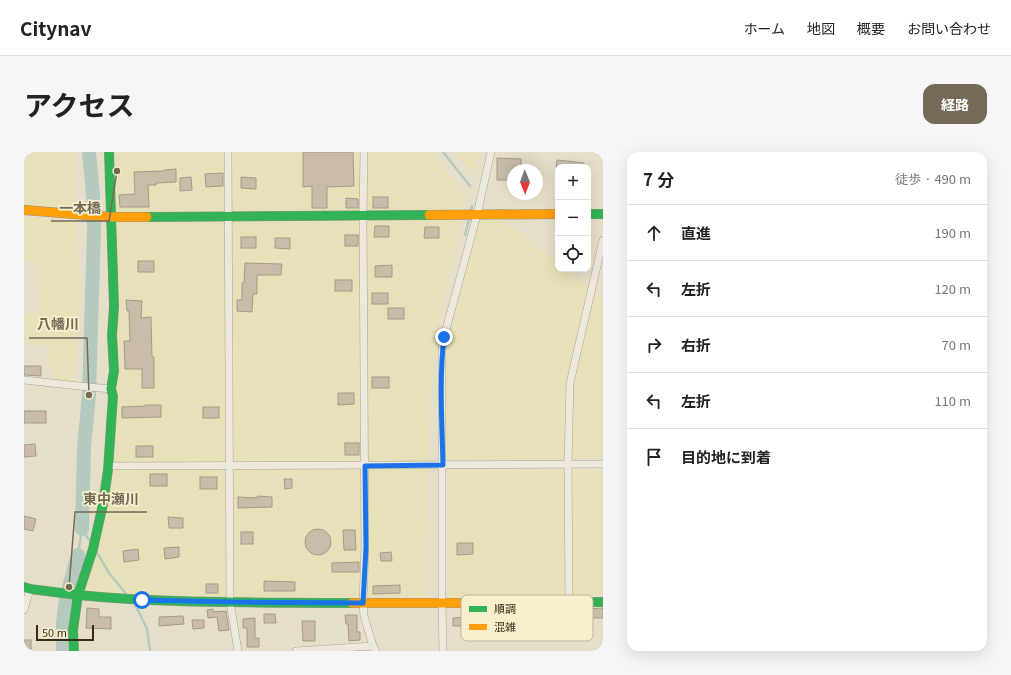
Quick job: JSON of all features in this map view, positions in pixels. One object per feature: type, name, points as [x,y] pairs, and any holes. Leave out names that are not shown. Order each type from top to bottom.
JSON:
[{"type":"street","points":[[74,651],[73,630],[78,595],[94,545],[103,504],[108,466],[113,396],[111,389],[114,371],[112,335],[114,307],[109,152]]},
{"type":"street","points":[[228,152],[230,602],[238,651]]},
{"type":"street","points":[[296,651],[374,648],[364,616],[363,603],[366,548],[363,215],[364,152]]},
{"type":"street","points":[[443,651],[442,351],[444,337],[477,214],[491,152]]},
{"type":"street","points":[[24,210],[111,217],[555,214]]},
{"type":"street","points":[[591,214],[603,214]]},
{"type":"street","points":[[569,595],[568,464],[570,383],[603,241]]},
{"type":"street","points":[[24,380],[111,389]]},
{"type":"street","points":[[108,466],[603,464]]},
{"type":"street","points":[[24,610],[27,588],[78,595],[136,599],[230,602],[461,602]]},
{"type":"shaded area","points":[[24,152],[75,152],[76,214],[24,210]]},
{"type":"shaded area","points":[[108,152],[432,152],[466,199],[438,325],[430,396],[425,583],[428,597],[234,599],[78,595],[108,470],[114,371]]},
{"type":"shaded area","points":[[455,152],[481,152],[473,173]]},
{"type":"shaded area","points":[[24,218],[76,221],[80,284],[75,385],[53,379],[48,347],[24,341],[24,314],[41,311],[38,262],[24,260]]},
{"type":"shaded area","points":[[479,220],[501,220],[555,261],[555,272],[569,272],[603,298],[603,458],[447,460],[447,348]]},
{"type":"shaded area","points":[[447,470],[603,470],[603,594],[461,595],[461,598],[450,598],[447,594]]},
{"type":"building","points":[[303,152],[353,152],[354,186],[327,187],[327,208],[312,208],[312,186],[303,187]]},
{"type":"building","points":[[497,158],[521,159],[521,164],[507,164],[507,180],[497,180]]},
{"type":"building","points":[[557,160],[584,163],[584,164],[556,164]]},
{"type":"building","points":[[176,169],[176,182],[148,185],[149,207],[120,207],[119,195],[135,194],[134,172]]},
{"type":"building","points":[[223,173],[223,186],[206,187],[205,174]]},
{"type":"building","points":[[191,177],[192,190],[180,191],[180,178]]},
{"type":"building","points":[[241,177],[256,178],[256,189],[241,188]]},
{"type":"building","points":[[373,197],[388,197],[388,208],[373,208]]},
{"type":"building","points":[[346,198],[358,199],[358,208],[346,208]]},
{"type":"building","points":[[375,226],[389,226],[389,237],[374,237]]},
{"type":"building","points":[[425,227],[439,227],[439,238],[424,238]]},
{"type":"building","points":[[345,235],[358,235],[358,246],[345,246]]},
{"type":"building","points":[[241,237],[256,237],[256,248],[241,248]]},
{"type":"building","points":[[275,238],[290,238],[290,249],[275,248]]},
{"type":"building","points":[[138,261],[154,261],[154,272],[138,272]]},
{"type":"building","points":[[245,263],[282,264],[281,275],[257,275],[257,294],[253,294],[252,312],[237,311],[237,300],[242,300],[242,283],[244,283]]},
{"type":"building","points":[[392,265],[392,277],[375,277],[375,266]]},
{"type":"building","points":[[335,280],[352,280],[352,291],[335,291]]},
{"type":"building","points":[[372,293],[388,293],[388,304],[372,304]]},
{"type":"building","points":[[126,300],[142,301],[141,318],[151,317],[152,357],[154,357],[154,388],[142,388],[142,369],[125,369],[124,341],[130,341],[129,311],[127,311]]},
{"type":"building","points":[[388,308],[404,308],[404,319],[388,319]]},
{"type":"building","points":[[24,366],[41,366],[41,376],[24,375]]},
{"type":"building","points":[[372,377],[389,377],[389,388],[372,388]]},
{"type":"building","points":[[338,393],[354,393],[354,404],[338,405]]},
{"type":"building","points":[[161,405],[161,417],[122,418],[122,407]]},
{"type":"building","points":[[203,407],[219,407],[219,418],[203,418]]},
{"type":"building","points":[[24,411],[46,411],[46,423],[24,423]]},
{"type":"building","points":[[345,443],[359,443],[359,455],[345,455]]},
{"type":"building","points":[[35,444],[36,456],[24,457],[24,445]]},
{"type":"building","points":[[136,446],[153,446],[153,457],[136,457]]},
{"type":"building","points":[[150,474],[167,474],[167,486],[150,486]]},
{"type":"building","points":[[200,477],[217,477],[217,489],[200,489]]},
{"type":"building","points":[[284,479],[292,479],[292,488],[285,489]]},
{"type":"building","points":[[257,496],[272,497],[272,507],[238,508],[238,497],[257,498]]},
{"type":"building","points":[[24,516],[36,519],[33,531],[24,529]]},
{"type":"building","points":[[168,517],[183,518],[183,528],[169,528]]},
{"type":"building","points":[[318,529],[327,533],[331,542],[327,551],[318,555],[309,551],[305,542],[309,533]]},
{"type":"building","points":[[343,530],[355,530],[356,550],[344,550]]},
{"type":"building","points":[[241,532],[253,532],[253,544],[241,544]]},
{"type":"building","points":[[457,543],[473,543],[473,554],[457,555]]},
{"type":"building","points":[[179,547],[179,557],[165,559],[164,548]]},
{"type":"building","points":[[138,549],[139,560],[124,562],[123,551]]},
{"type":"building","points":[[391,552],[392,561],[381,561],[380,553]]},
{"type":"building","points":[[359,562],[359,572],[332,572],[332,563]]},
{"type":"building","points":[[264,581],[295,582],[295,591],[264,591]]},
{"type":"building","points":[[206,584],[218,584],[218,593],[206,593]]},
{"type":"building","points":[[400,585],[400,593],[373,594],[373,586]]},
{"type":"building","points":[[87,608],[99,609],[99,617],[111,617],[111,629],[86,628]]},
{"type":"building","points":[[603,608],[603,618],[593,618],[593,609]]},
{"type":"building","points":[[213,609],[213,612],[226,611],[229,630],[219,631],[217,617],[208,618],[207,610]]},
{"type":"building","points":[[264,614],[275,614],[276,623],[264,623]]},
{"type":"building","points":[[345,615],[357,615],[357,632],[360,632],[360,640],[349,641],[348,624],[346,624]]},
{"type":"building","points":[[183,616],[184,624],[159,626],[159,617]]},
{"type":"building","points":[[461,617],[461,626],[453,626],[453,618]]},
{"type":"building","points":[[255,618],[255,638],[259,638],[259,647],[247,647],[247,628],[243,628],[243,619]]},
{"type":"building","points":[[192,620],[204,620],[204,628],[193,629]]},
{"type":"building","points":[[302,621],[315,621],[315,641],[303,641]]},
{"type":"building","points":[[24,640],[31,640],[31,649],[24,649]]},
{"type":"waterway","points":[[82,529],[84,447],[89,395],[94,229],[93,194],[89,152]]},
{"type":"waterway","points":[[443,152],[470,186]]},
{"type":"waterway","points":[[471,210],[472,206]]},
{"type":"waterway","points":[[465,235],[469,220]]},
{"type":"waterway","points":[[78,555],[82,529],[91,543]]},
{"type":"waterway","points":[[96,551],[109,573],[128,596]]},
{"type":"waterway","points":[[69,587],[78,555]]},
{"type":"waterway","points":[[63,651],[63,623],[66,599]]},
{"type":"waterway","points":[[132,601],[147,629],[150,651]]},
{"type":"traffic: fast","points":[[74,651],[73,630],[78,595],[93,549],[103,504],[108,470],[113,396],[111,389],[114,371],[112,335],[114,307],[109,152]]},
{"type":"traffic: fast","points":[[591,214],[603,214]]},
{"type":"traffic: fast","points":[[147,217],[429,215]]},
{"type":"traffic: fast","points":[[24,587],[78,595],[146,600],[352,603]]},
{"type":"traffic: fast","points":[[593,602],[603,602]]},
{"type":"traffic: slow","points":[[24,210],[111,217],[147,217]]},
{"type":"traffic: slow","points":[[429,215],[555,214]]},
{"type":"traffic: slow","points":[[352,603],[461,603]]},
{"type":"place","name":"一本橋","points":[[117,171]]},
{"type":"place","name":"八幡川","points":[[89,395]]},
{"type":"place","name":"東中瀬川","points":[[69,587]]},
{"type":"route","points":[[142,600],[363,603],[366,548],[365,466],[443,465],[442,351],[444,337]]}]
